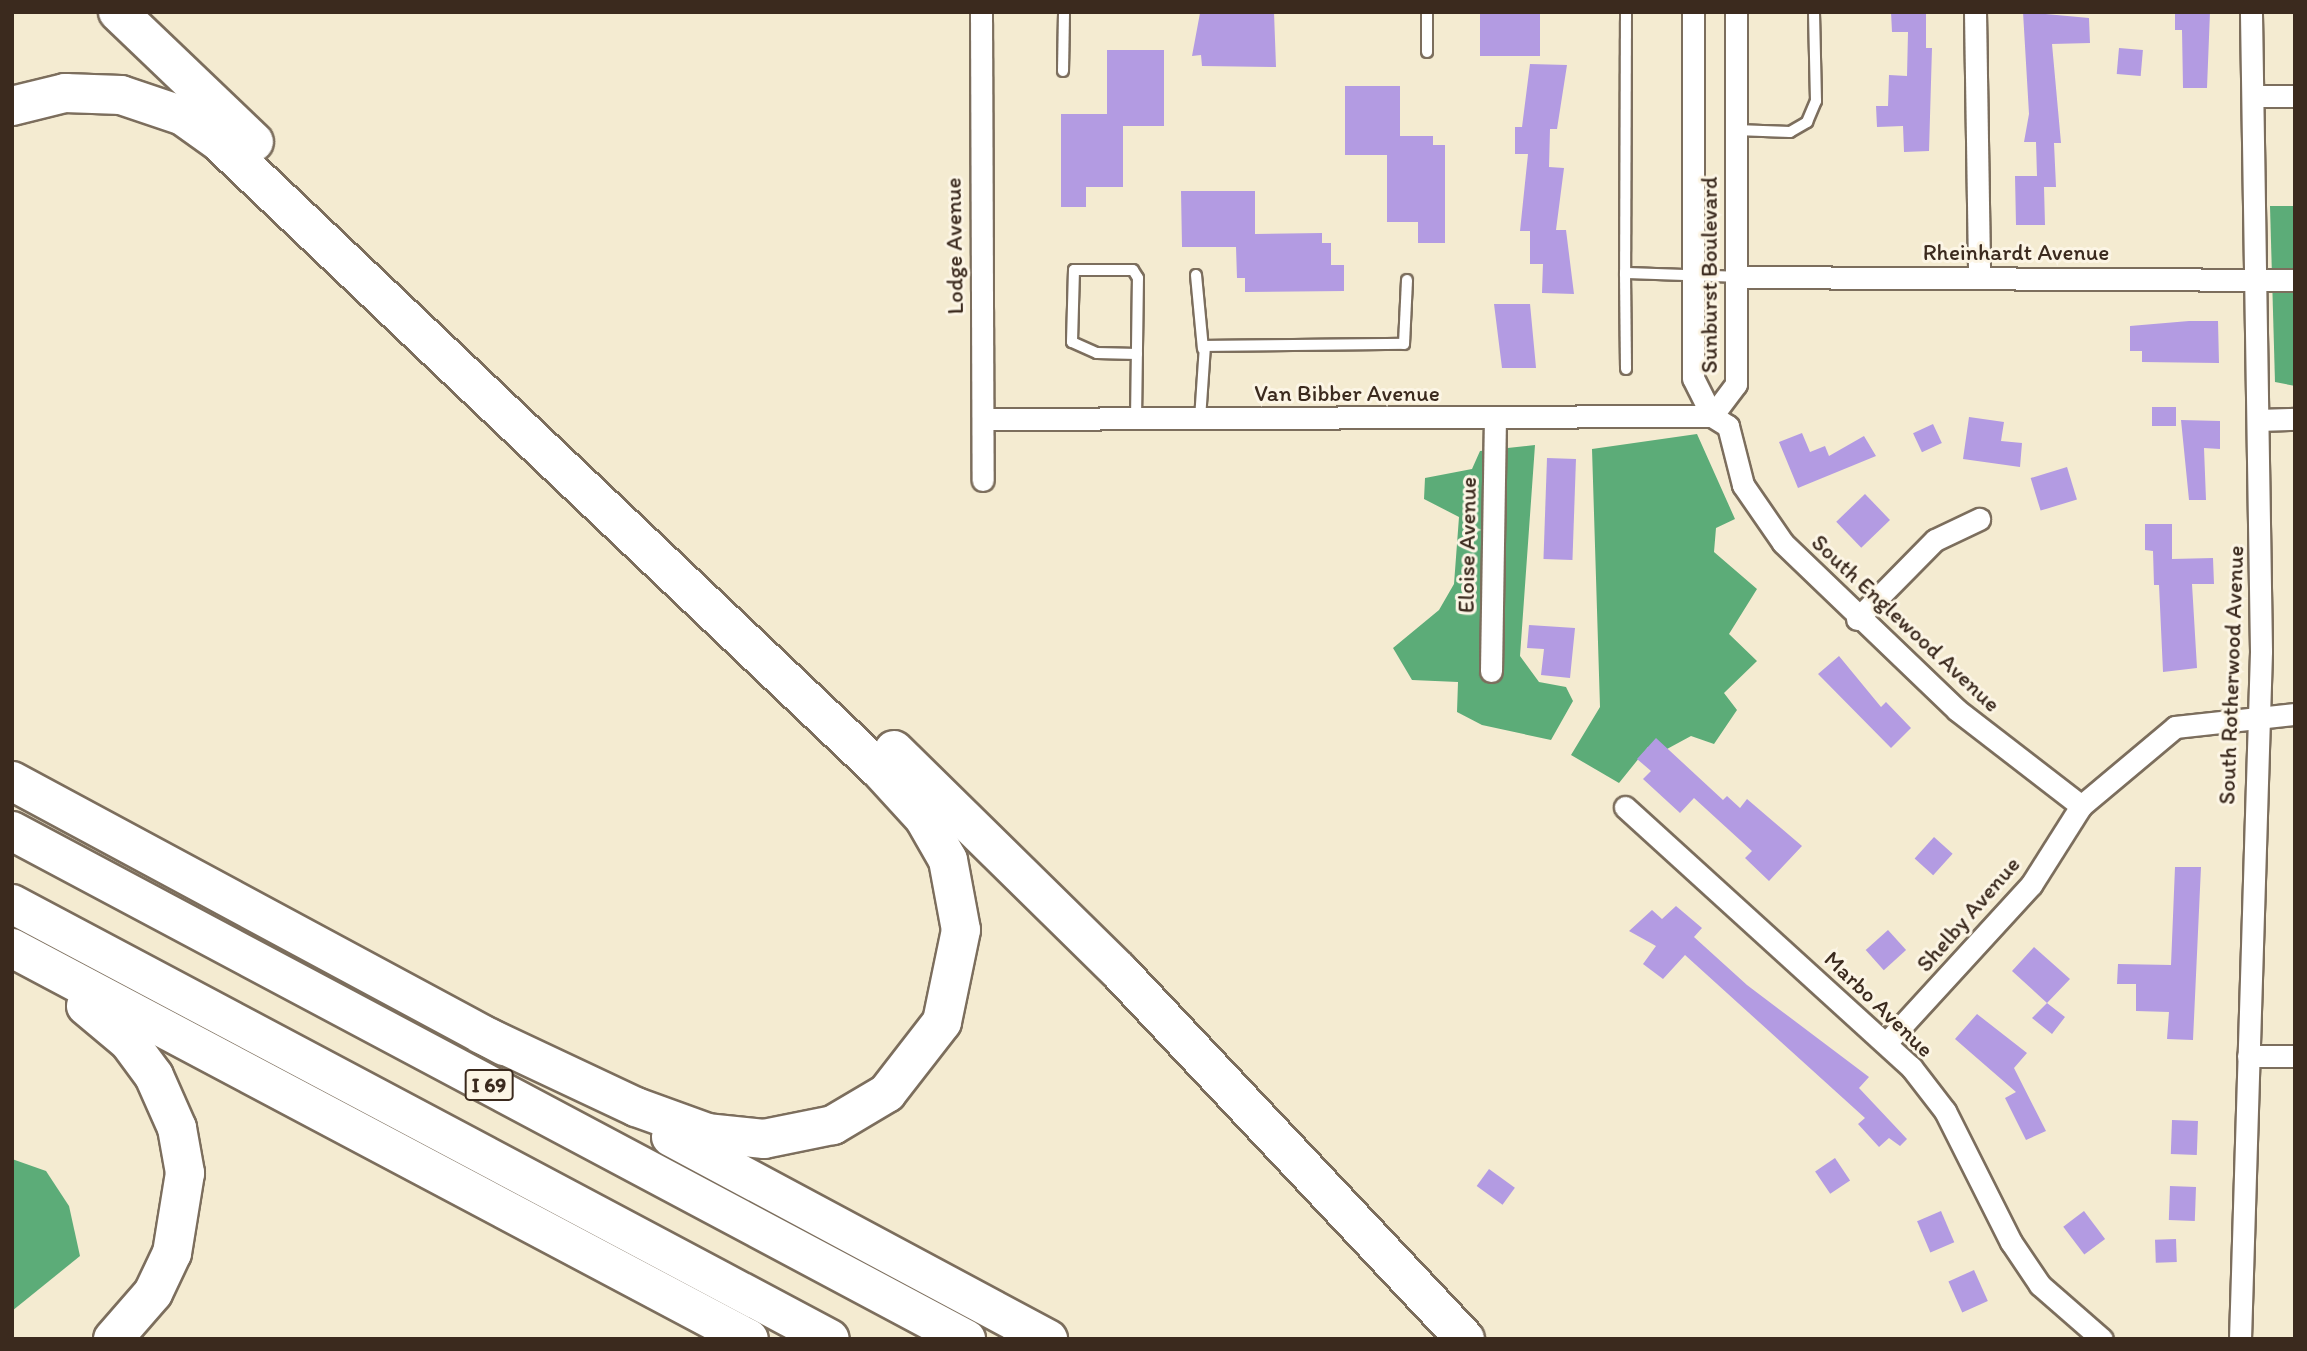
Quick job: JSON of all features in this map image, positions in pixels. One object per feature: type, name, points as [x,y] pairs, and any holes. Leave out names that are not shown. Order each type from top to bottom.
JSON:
[{"type":"highway","points":[[118,12],[973,825],[1261,1119],[1465,1339]]},
{"type":"highway","points":[[12,106],[65,93],[121,95],[183,116],[218,141],[880,770],[924,818],[947,860],[961,930],[942,1022],[887,1093],[833,1125],[764,1139],[708,1133],[636,1107],[481,1034]]},
{"type":"highway","points":[[12,781],[1048,1339]]},
{"type":"highway","name":"I 69","points":[[12,831],[966,1339]]},
{"type":"highway","points":[[12,904],[830,1339]]},
{"type":"highway","points":[[12,948],[129,1042],[154,1076],[177,1128],[185,1173],[177,1235],[153,1293],[113,1339]]},
{"type":"highway","points":[[12,948],[748,1339]]},
{"type":"street","name":"Lodge Avenue","points":[[981,12],[983,480]]},
{"type":"street","name":"Sunburst Boulevard","points":[[1693,12],[1693,378],[1712,416],[1736,384],[1736,12]]},
{"type":"street","points":[[1975,12],[1979,277]]},
{"type":"street","name":"South Rotherwood Avenue","points":[[2240,1339],[2258,714],[2259,277],[2251,12]]},
{"type":"street","points":[[2253,96],[2295,96]]},
{"type":"street","name":"Rheinhardt Avenue","points":[[1737,277],[2259,277],[2295,280]]},
{"type":"street","name":"Van Bibber Avenue","points":[[982,419],[1495,420],[1712,416]]},
{"type":"street","name":"South Englewood Avenue","points":[[1712,416],[1728,425],[1743,485],[1756,506],[1857,619],[2006,752],[2081,806]]},
{"type":"street","points":[[2260,420],[2295,419]]},
{"type":"street","name":"Eloise Avenue","points":[[1491,671],[1495,420]]},
{"type":"street","points":[[1857,619],[1935,540],[1979,519]]},
{"type":"street","name":"Shelby Avenue","points":[[1888,1041],[2031,885],[2081,806],[2175,727],[2258,714],[2295,714]]},
{"type":"street","name":"Marbo Avenue","points":[[1625,807],[1888,1041],[1945,1111],[2011,1242],[2040,1285],[2102,1339]]},
{"type":"street","points":[[2248,1056],[2295,1056]]},
{"type":"lane","points":[[1063,12],[1063,71]]},
{"type":"lane","points":[[1427,12],[1427,52]]},
{"type":"lane","points":[[1626,12],[1626,369]]},
{"type":"lane","points":[[1736,130],[1790,132],[1807,122],[1816,101],[1814,12]]},
{"type":"lane","points":[[1136,419],[1137,354],[1138,278],[1133,270],[1074,270],[1072,342],[1097,353],[1137,354]]},
{"type":"lane","points":[[1625,272],[1693,272],[1737,277]]},
{"type":"lane","points":[[1196,275],[1203,349],[1200,419]]},
{"type":"lane","points":[[1203,349],[1404,344],[1407,280]]},
{"type":"green space","points":[[2270,206],[2295,206],[2295,386],[2275,382]]},
{"type":"green space","points":[[1697,434],[1735,519],[1716,528],[1714,552],[1757,589],[1729,634],[1757,661],[1724,693],[1737,710],[1714,744],[1691,736],[1667,749],[1648,747],[1619,783],[1571,755],[1600,707],[1592,449]]},
{"type":"green space","points":[[1535,445],[1520,656],[1539,682],[1566,687],[1573,701],[1551,740],[1482,725],[1457,712],[1458,682],[1412,680],[1393,648],[1439,610],[1454,584],[1459,517],[1424,499],[1425,478],[1472,469],[1480,451]]},
{"type":"green space","points":[[12,1159],[46,1171],[69,1206],[80,1256],[12,1311]]},
{"type":"building","points":[[1274,12],[1276,67],[1202,66],[1201,55],[1192,56],[1200,13]]},
{"type":"building","points":[[1480,12],[1540,12],[1540,56],[1480,56]]},
{"type":"building","points":[[1891,12],[1926,12],[1926,48],[1932,48],[1929,151],[1904,152],[1903,126],[1877,127],[1876,106],[1888,106],[1889,75],[1907,76],[1908,32],[1892,32]]},
{"type":"building","points":[[2023,12],[2089,18],[2090,43],[2052,44],[2061,143],[2054,143],[2056,187],[2044,187],[2045,225],[2016,225],[2015,176],[2037,176],[2036,142],[2024,142],[2029,114]]},
{"type":"building","points":[[2175,12],[2210,12],[2207,88],[2183,88],[2182,30],[2175,30]]},
{"type":"building","points":[[2119,48],[2143,50],[2141,76],[2117,74]]},
{"type":"building","points":[[1107,50],[1164,50],[1164,126],[1123,126],[1123,187],[1086,187],[1086,207],[1061,207],[1061,114],[1107,114]]},
{"type":"building","points":[[1530,64],[1567,65],[1557,129],[1550,129],[1549,167],[1564,168],[1556,230],[1566,230],[1574,294],[1542,293],[1543,264],[1530,264],[1530,231],[1520,231],[1528,154],[1515,154],[1515,127],[1522,127]]},
{"type":"building","points":[[1345,86],[1400,86],[1400,136],[1433,136],[1433,145],[1445,145],[1445,243],[1418,243],[1418,222],[1387,222],[1387,155],[1345,155]]},
{"type":"building","points":[[1181,191],[1255,191],[1255,234],[1322,233],[1322,243],[1331,243],[1331,265],[1344,265],[1344,291],[1245,292],[1245,278],[1237,278],[1236,247],[1182,247]]},
{"type":"building","points":[[1494,304],[1530,304],[1536,368],[1502,368]]},
{"type":"building","points":[[2218,321],[2219,363],[2142,362],[2142,351],[2130,351],[2130,326]]},
{"type":"building","points":[[2152,407],[2176,407],[2176,426],[2152,426]]},
{"type":"building","points":[[1969,417],[2004,422],[2001,441],[2022,443],[2020,467],[1963,459]]},
{"type":"building","points":[[2181,420],[2220,421],[2220,449],[2204,448],[2206,500],[2189,500]]},
{"type":"building","points":[[1933,424],[1942,443],[1922,452],[1913,433]]},
{"type":"building","points":[[1802,433],[1810,452],[1825,446],[1829,456],[1864,436],[1876,456],[1798,488],[1779,442]]},
{"type":"building","points":[[1547,458],[1576,459],[1572,560],[1543,559]]},
{"type":"building","points":[[2067,467],[2077,500],[2041,511],[2031,478]]},
{"type":"building","points":[[1865,494],[1890,520],[1861,548],[1836,522]]},
{"type":"building","points":[[2145,524],[2172,524],[2172,559],[2213,558],[2214,584],[2192,584],[2197,668],[2163,672],[2159,585],[2154,585],[2153,551],[2145,550]]},
{"type":"building","points":[[1529,625],[1575,628],[1570,678],[1541,675],[1544,649],[1527,648]]},
{"type":"building","points":[[1839,656],[1881,707],[1886,702],[1911,728],[1891,748],[1818,674]]},
{"type":"building","points":[[1656,738],[1723,800],[1727,796],[1740,808],[1747,799],[1802,846],[1769,881],[1745,858],[1752,851],[1694,798],[1680,813],[1643,779],[1651,771],[1637,759]]},
{"type":"building","points":[[1934,837],[1953,854],[1933,875],[1915,859]]},
{"type":"building","points":[[2175,867],[2201,867],[2193,1040],[2167,1039],[2169,1012],[2136,1011],[2136,984],[2117,984],[2118,964],[2171,965]]},
{"type":"building","points":[[1676,906],[1702,928],[1694,937],[1747,985],[1869,1077],[1859,1088],[1907,1139],[1900,1146],[1889,1138],[1879,1147],[1858,1124],[1865,1118],[1685,955],[1663,979],[1643,964],[1656,946],[1629,931],[1652,910],[1662,919]]},
{"type":"building","points":[[1888,930],[1906,950],[1884,970],[1866,950]]},
{"type":"building","points":[[2034,947],[2070,979],[2047,1003],[2012,971]]},
{"type":"building","points":[[2047,1003],[2065,1017],[2052,1034],[2032,1018]]},
{"type":"building","points":[[1977,1014],[2027,1053],[2014,1068],[2046,1131],[2026,1140],[2005,1098],[2016,1092],[1955,1039]]},
{"type":"building","points":[[2172,1120],[2198,1121],[2197,1155],[2171,1154]]},
{"type":"building","points":[[1835,1158],[1850,1180],[1830,1194],[1815,1171]]},
{"type":"building","points":[[1489,1169],[1515,1188],[1503,1205],[1477,1186]]},
{"type":"building","points":[[2170,1186],[2196,1187],[2195,1221],[2169,1220]]},
{"type":"building","points":[[1941,1211],[1954,1242],[1930,1252],[1917,1221]]},
{"type":"building","points":[[2084,1211],[2105,1239],[2084,1255],[2063,1227]]},
{"type":"building","points":[[2176,1239],[2177,1262],[2156,1263],[2155,1240]]},
{"type":"building","points":[[1974,1270],[1988,1301],[1962,1312],[1948,1281]]}]
